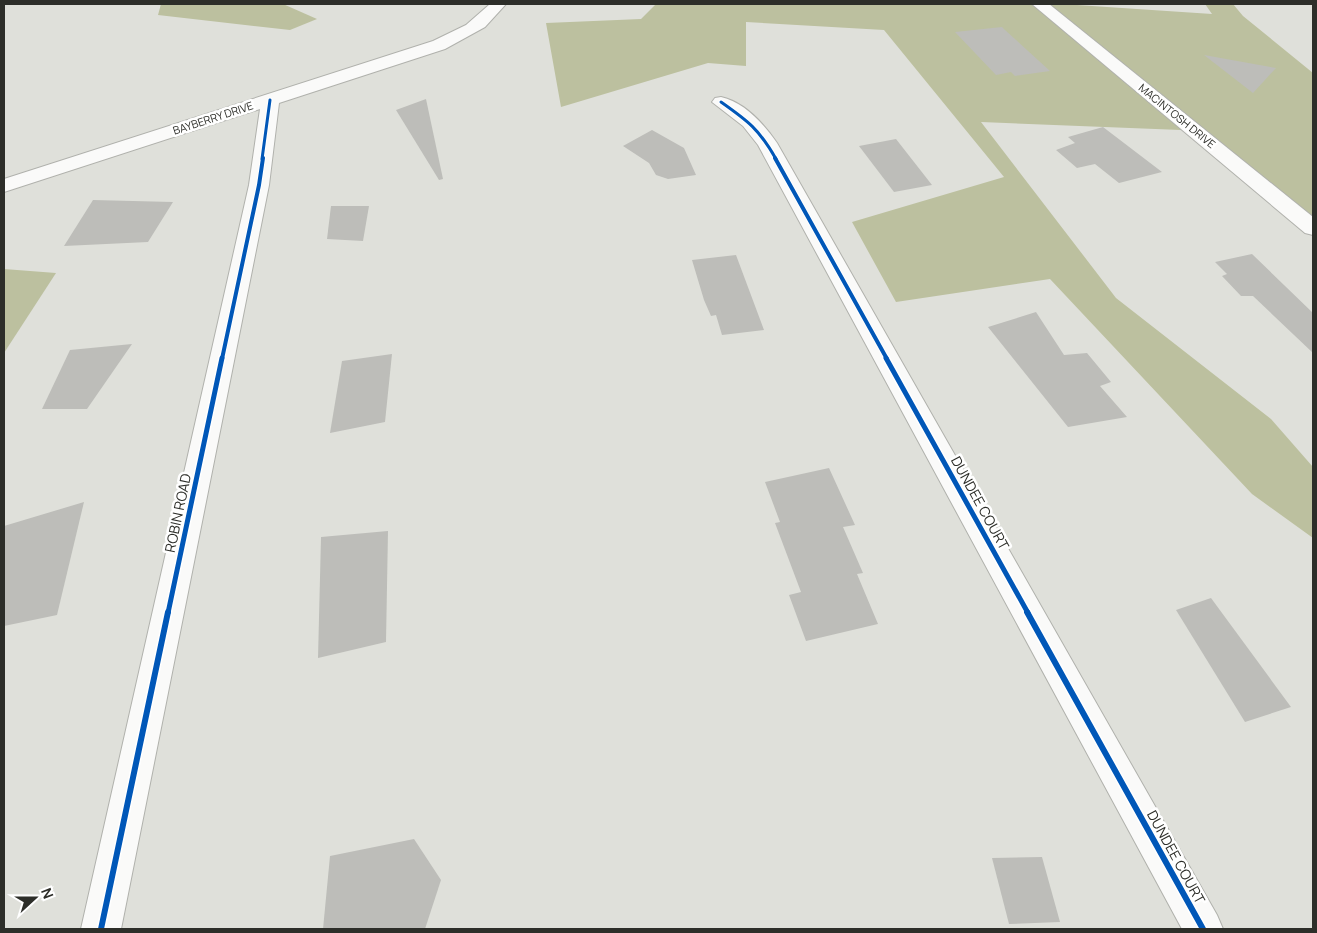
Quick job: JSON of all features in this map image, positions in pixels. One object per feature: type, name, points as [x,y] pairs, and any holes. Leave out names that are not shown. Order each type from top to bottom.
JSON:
[{"type":"street","name":"BAYBERRY DRIVE","points":[[4,186],[439,45],[480,23],[498,4]]},
{"type":"street","name":"MACINTOSH DRIVE","points":[[1040,4],[1313,228]]},
{"type":"street","name":"ROBIN ROAD","points":[[101,929],[258,185],[270,100]]},
{"type":"street","name":"DUNDEE COURT","points":[[721,102],[750,122],[768,143],[1204,929]]},
{"type":"green space","points":[[161,4],[283,4],[317,19],[290,30],[158,15]]},
{"type":"green space","points":[[656,4],[1062,4],[1212,14],[1205,4],[1233,4],[1243,16],[1313,73],[1313,220],[1206,131],[981,122],[1116,298],[1271,419],[1313,467],[1313,538],[1252,494],[1050,279],[896,302],[852,222],[1004,177],[884,30],[746,22],[746,66],[708,63],[561,107],[546,23],[641,19]]},
{"type":"green space","points":[[4,269],[56,273],[4,353]]},
{"type":"building","points":[[1002,27],[1050,71],[1015,76],[1011,72],[996,75],[955,32]]},
{"type":"building","points":[[1204,55],[1276,68],[1253,93]]},
{"type":"building","points":[[426,99],[443,179],[439,180],[396,110]]},
{"type":"building","points":[[1103,127],[1162,172],[1119,183],[1095,164],[1077,168],[1056,150],[1075,143],[1068,137]]},
{"type":"building","points":[[652,130],[684,148],[696,175],[668,179],[656,175],[649,163],[623,146]]},
{"type":"building","points":[[896,139],[932,185],[894,192],[859,146]]},
{"type":"building","points":[[93,200],[173,202],[148,242],[64,246]]},
{"type":"building","points":[[331,206],[369,206],[363,241],[327,239]]},
{"type":"building","points":[[1252,254],[1313,313],[1313,353],[1253,296],[1241,296],[1222,276],[1227,274],[1215,262]]},
{"type":"building","points":[[736,255],[764,330],[722,335],[716,315],[711,316],[704,300],[692,260]]},
{"type":"building","points":[[1036,312],[1064,355],[1087,353],[1111,382],[1100,386],[1127,417],[1068,427],[988,327]]},
{"type":"building","points":[[132,344],[87,409],[42,409],[70,350]]},
{"type":"building","points":[[392,354],[385,422],[330,433],[342,361]]},
{"type":"building","points":[[829,468],[855,525],[843,527],[863,573],[857,574],[878,624],[806,641],[789,595],[801,592],[775,523],[780,522],[765,482]]},
{"type":"building","points":[[84,502],[57,615],[4,626],[4,526]]},
{"type":"building","points":[[388,531],[386,642],[318,658],[321,537]]},
{"type":"building","points":[[1211,598],[1291,707],[1245,722],[1176,610]]},
{"type":"building","points":[[414,839],[441,880],[425,929],[323,929],[330,856]]},
{"type":"building","points":[[1042,857],[1060,922],[1009,924],[992,858]]},
{"type":"cycle path","points":[[101,929],[259,185],[270,100]]},
{"type":"cycle path","points":[[721,102],[750,122],[767,143],[1203,929]]}]
